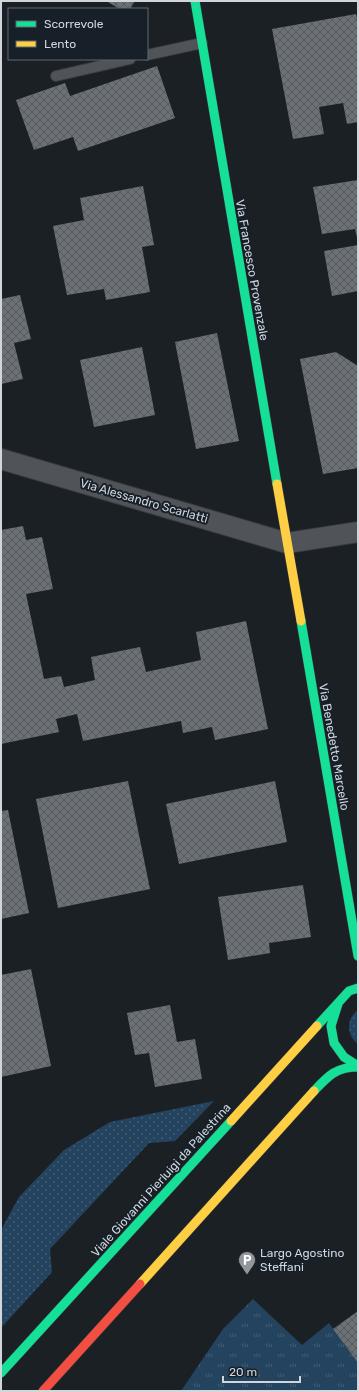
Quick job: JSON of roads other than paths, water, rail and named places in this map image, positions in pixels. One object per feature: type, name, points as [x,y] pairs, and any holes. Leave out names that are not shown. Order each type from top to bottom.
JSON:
[{"type":"street","name":"Via Francesco Provenzale","points":[[194,1],[287,543]]},
{"type":"street","name":"Via Alessandro Scarlatti","points":[[1,459],[287,543]]},
{"type":"street","points":[[287,543],[358,532]]},
{"type":"street","name":"Via Benedetto Marcello","points":[[287,543],[358,956]]},
{"type":"street","name":"Viale Giovanni Pierluigi da Palestrina","points":[[1,1373],[349,991],[358,988]]},
{"type":"street","name":"Viale Giovanni Pierluigi da Palestrina","points":[[339,1003],[331,1026],[334,1042],[344,1057],[358,1066]]},
{"type":"street","name":"Viale Giovanni Pierluigi da Palestrina","points":[[43,1391],[324,1080],[333,1072],[343,1067],[358,1066]]},
{"type":"lane","points":[[148,55],[202,43]]},
{"type":"lane","points":[[56,76],[126,60]]},
{"type":"place","name":"Largo Agostino Steffani","points":[[247,1275]]}]
